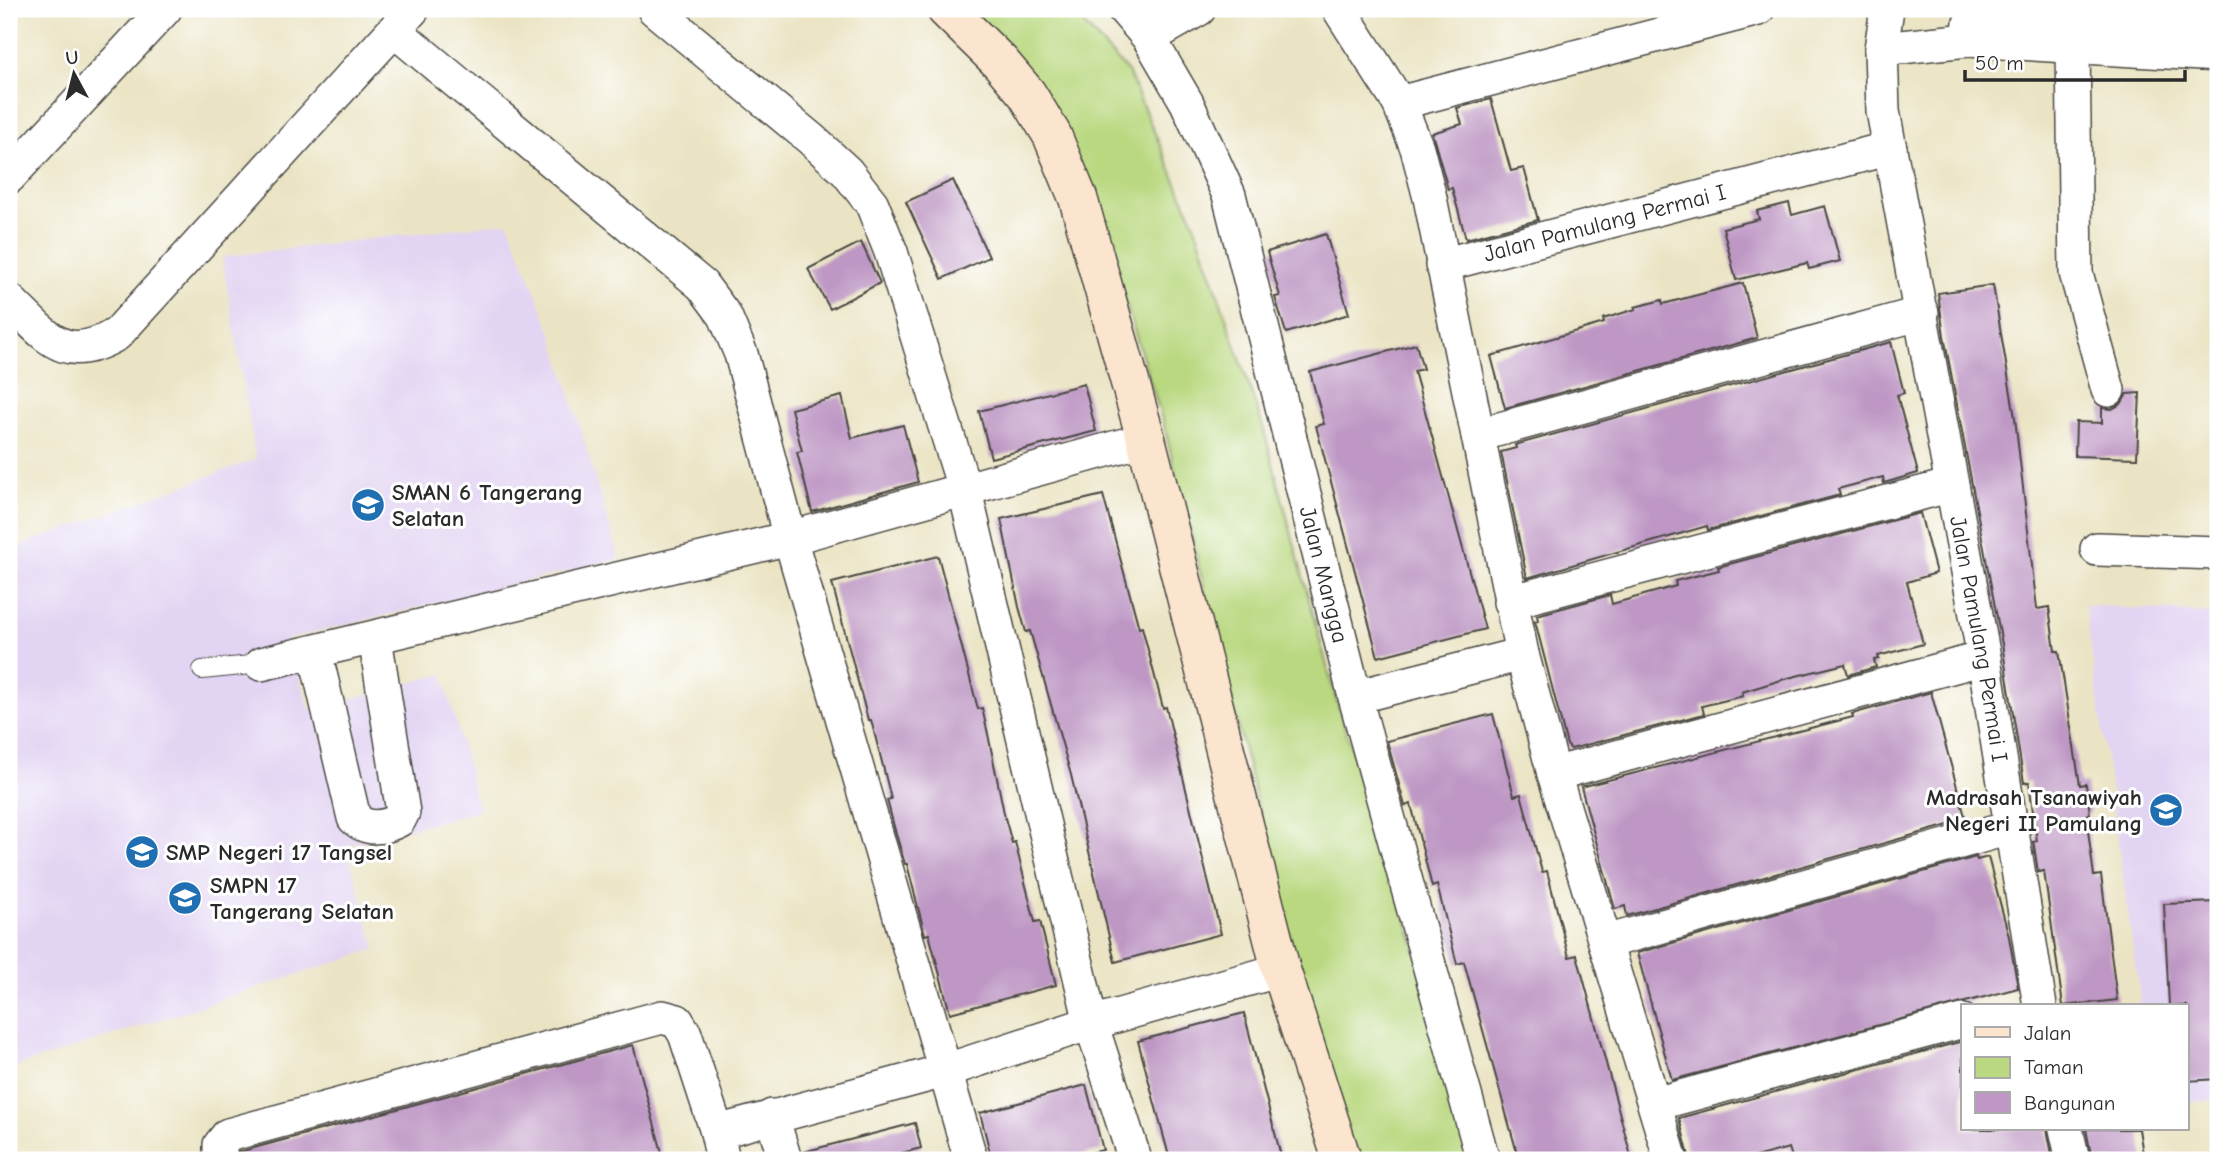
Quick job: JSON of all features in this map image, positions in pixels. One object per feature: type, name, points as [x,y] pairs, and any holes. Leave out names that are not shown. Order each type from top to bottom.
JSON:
[{"type":"street","points":[[9,177],[165,9]]},
{"type":"street","points":[[654,9],[811,139],[847,172],[872,204],[891,252],[965,491],[1091,1023],[1135,1160]]},
{"type":"street","points":[[946,9],[1000,62],[1027,94],[1052,135],[1078,198],[1146,439],[1281,970],[1342,1160]]},
{"type":"street","name":"Jalan Mangga","points":[[1124,9],[1149,38],[1187,103],[1230,195],[1355,697],[1483,1160]]},
{"type":"street","points":[[1149,38],[1199,9]]},
{"type":"street","points":[[1339,9],[1399,103],[1420,161],[1522,654],[1554,774],[1671,1160]]},
{"type":"street","points":[[1399,103],[1758,9]]},
{"type":"street","name":"Jalan Pamulang Permai I","points":[[1887,9],[1881,49],[1880,82],[2013,827],[2032,1004]]},
{"type":"street","points":[[1968,40],[1970,23],[1978,18],[2218,25]]},
{"type":"street","points":[[9,300],[51,340],[76,350],[96,346],[117,334],[404,20],[702,285],[725,316],[741,354],[790,538],[971,1160]]},
{"type":"street","points":[[1881,49],[1968,40],[2218,55]]},
{"type":"street","points":[[2073,46],[2076,273],[2108,390]]},
{"type":"street","name":"Jalan Pamulang Permai I","points":[[1442,265],[1890,148]]},
{"type":"street","points":[[1478,435],[1922,313]]},
{"type":"street","points":[[261,664],[790,538],[1146,439]]},
{"type":"street","name":"Jalan Pamulang Permai I","points":[[1510,602],[1952,485]]},
{"type":"street","points":[[2097,549],[2218,553]]},
{"type":"street","points":[[315,652],[354,818],[368,827],[380,827],[399,820],[403,812],[375,638]]},
{"type":"street","points":[[1355,697],[1522,654]]},
{"type":"street","points":[[1554,774],[1984,659]]},
{"type":"street","points":[[1605,943],[2013,827]]},
{"type":"street","points":[[220,1160],[220,1146],[228,1135],[662,1017],[677,1021],[685,1034],[720,1146],[772,1116],[944,1071],[1091,1023],[1281,970]]},
{"type":"street","points":[[1655,1104],[1961,1022]]},
{"type":"street","points":[[772,1116],[785,1160]]},
{"type":"street","points":[[2066,1130],[2073,1160]]},
{"type":"lane","points":[[202,670],[261,664]]},
{"type":"shaded area","name":"SMAN 6 Tangerang Selatan","points":[[508,222],[554,339],[619,559],[287,639],[310,710],[443,674],[479,810],[346,846],[376,949],[9,1069],[9,550],[256,459],[222,257]]},
{"type":"shaded area","name":"Madrasah Tsanawiyah Negeri II Pamulang","points":[[2085,605],[2218,614],[2218,1100],[2188,1102],[2188,1004],[2141,1004]]},
{"type":"green space","points":[[931,9],[1070,9],[1128,72],[1193,220],[1263,427],[1336,700],[1483,1160],[1353,1160],[1299,974],[1164,425],[1101,225],[1033,96]]},
{"type":"building","points":[[1491,99],[1511,171],[1524,168],[1538,220],[1466,239],[1452,188],[1448,189],[1432,133],[1462,124],[1457,108]]},
{"type":"building","points":[[953,180],[989,257],[942,279],[906,202]]},
{"type":"building","points":[[1789,203],[1792,215],[1825,206],[1840,261],[1809,269],[1807,263],[1736,280],[1723,228],[1759,219],[1757,211]]},
{"type":"building","points":[[1326,234],[1349,314],[1286,333],[1275,297],[1280,296],[1267,252]]},
{"type":"building","points":[[861,242],[880,283],[830,309],[808,269]]},
{"type":"building","points":[[1743,283],[1757,338],[1505,408],[1491,356],[1604,323],[1603,319],[1636,309],[1635,307],[1662,300],[1663,304]]},
{"type":"building","points":[[1993,285],[2015,418],[2037,609],[2049,607],[2055,651],[2059,651],[2080,785],[2086,784],[2090,814],[2086,815],[2094,876],[2101,875],[2117,1000],[2063,1004],[2044,871],[2038,872],[2033,842],[2037,841],[2029,782],[2024,783],[2002,644],[1938,293]]},
{"type":"building","points":[[1891,342],[1904,393],[1897,395],[1918,473],[1884,483],[1883,477],[1838,489],[1840,495],[1708,530],[1707,526],[1527,578],[1501,452],[1516,448],[1515,445]]},
{"type":"building","points":[[1416,344],[1423,369],[1414,371],[1485,629],[1378,657],[1316,426],[1324,424],[1310,372]]},
{"type":"building","points":[[1084,384],[1096,431],[991,458],[979,411]]},
{"type":"building","points":[[2140,393],[2137,458],[2075,456],[2076,422],[2102,423],[2102,408],[2112,409],[2121,404],[2127,394]]},
{"type":"building","points":[[842,396],[852,438],[903,425],[918,482],[812,512],[797,452],[802,451],[791,409]]},
{"type":"building","points":[[1103,495],[1139,628],[1142,627],[1163,708],[1166,707],[1221,934],[1115,962],[1071,775],[1030,631],[1026,632],[1019,607],[1001,519]]},
{"type":"building","points":[[1920,513],[1936,573],[1907,582],[1923,644],[1878,656],[1879,659],[1874,660],[1876,667],[1848,675],[1845,664],[1788,678],[1742,692],[1743,696],[1702,706],[1704,714],[1571,749],[1567,745],[1535,621],[1538,621],[1537,615],[1610,595],[1612,604],[1676,586],[1675,581],[1719,570],[1718,567]]},
{"type":"building","points":[[938,556],[978,709],[982,708],[1005,818],[1012,843],[1015,842],[1035,922],[1040,921],[1056,985],[950,1013],[929,934],[925,935],[907,864],[896,834],[887,800],[891,799],[884,770],[832,583]]},
{"type":"building","points":[[1931,692],[1966,820],[1627,916],[1625,906],[1615,909],[1581,787],[1853,717],[1852,714]]},
{"type":"building","points":[[1493,714],[1514,796],[1521,794],[1542,872],[1547,871],[1569,957],[1577,955],[1632,1160],[1519,1160],[1464,962],[1457,964],[1437,885],[1432,887],[1411,804],[1405,806],[1387,741]]},
{"type":"building","points":[[1976,857],[1977,860],[1988,857],[2009,937],[2018,988],[1672,1080],[1637,953]]},
{"type":"building","points":[[2218,902],[2218,1079],[2188,1081],[2188,1004],[2169,1004],[2164,904]]},
{"type":"building","points":[[1244,1013],[1282,1160],[1170,1160],[1138,1041]]},
{"type":"building","points":[[1961,1042],[1961,1130],[2047,1130],[2053,1159],[1793,1160],[1789,1148],[1744,1160],[1690,1160],[1679,1118]]},
{"type":"building","points":[[633,1045],[664,1160],[239,1160],[239,1152]]},
{"type":"building","points":[[1086,1085],[1103,1150],[1061,1160],[992,1160],[980,1113]]},
{"type":"building","points":[[915,1123],[921,1148],[875,1160],[804,1160],[803,1152]]},
{"type":"building","points":[[2086,1130],[2139,1130],[2144,1160],[2092,1160]]},
{"type":"place","name":"SMAN 6 Tangerang Selatan","points":[[368,505]]},
{"type":"place","name":"Madrasah Tsanawiyah Negeri II Pamulang","points":[[2166,810]]},
{"type":"place","name":"SMP Negeri 17 Tangsel","points":[[142,852]]},
{"type":"place","name":"SMPN 17 Tangerang Selatan","points":[[185,898]]}]
